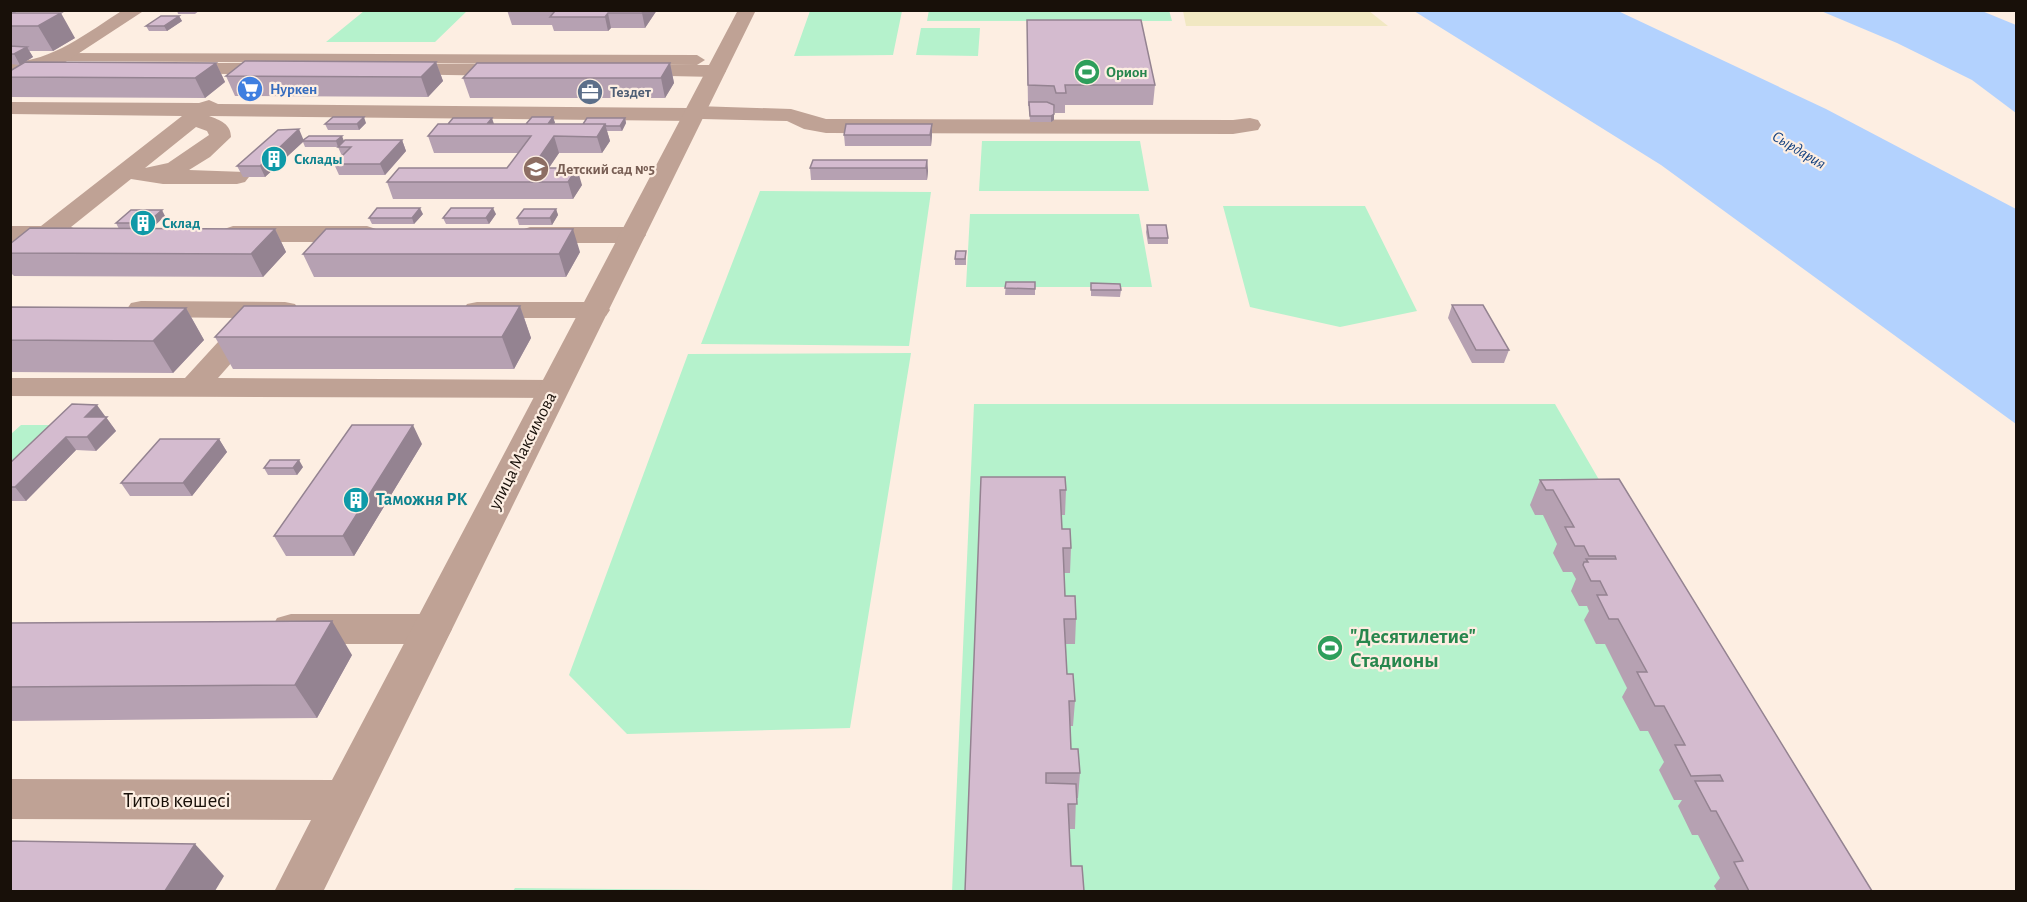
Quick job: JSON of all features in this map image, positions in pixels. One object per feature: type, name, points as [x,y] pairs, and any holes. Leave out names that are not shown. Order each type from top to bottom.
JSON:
[{"type":"street","points":[[13,71],[59,58],[136,10]]},
{"type":"street","name":"улица Максимова","points":[[298,891],[695,114],[701,69],[747,10]]},
{"type":"street","points":[[59,58],[701,69]]},
{"type":"street","points":[[13,71],[701,69]]},
{"type":"street","points":[[10,263],[252,72],[701,69]]},
{"type":"street","points":[[10,108],[199,113],[791,115],[812,124],[826,126],[1233,127],[1251,125]]},
{"type":"street","points":[[120,174],[131,172],[155,174],[181,165],[201,154],[220,136],[220,131],[199,113]]},
{"type":"street","points":[[120,174],[127,177],[237,177]]},
{"type":"street","points":[[10,234],[94,234]]},
{"type":"street","points":[[212,234],[390,234]]},
{"type":"street","points":[[508,235],[633,235]]},
{"type":"street","points":[[114,309],[310,310]]},
{"type":"street","points":[[193,388],[263,310]]},
{"type":"street","points":[[454,310],[596,310]]},
{"type":"street","points":[[10,387],[554,389]]},
{"type":"street","points":[[258,628],[432,629]]},
{"type":"street","name":"Титов көшесі","points":[[10,799],[344,800]]},
{"type":"green space","points":[[929,10],[1169,10],[1172,21],[927,21]]},
{"type":"green space","points":[[364,11],[467,11],[435,42],[326,42]]},
{"type":"green space","points":[[810,11],[902,11],[893,55],[794,56]]},
{"type":"green space","points":[[921,28],[980,28],[978,56],[916,55]]},
{"type":"green space","points":[[982,141],[1140,141],[1149,191],[979,191]]},
{"type":"green space","points":[[760,191],[931,192],[909,346],[701,344]]},
{"type":"green space","points":[[1223,206],[1365,206],[1417,311],[1340,327],[1250,307]]},
{"type":"green space","points":[[970,214],[1139,214],[1152,287],[966,287]]},
{"type":"green space","points":[[911,353],[850,728],[627,734],[569,675],[688,354]]},
{"type":"green space","name":"\"Десятилетие\" Стадионы","points":[[974,404],[1555,404],[1838,891],[952,892]]},
{"type":"green space","points":[[21,425],[69,425],[11,483],[11,434]]},
{"type":"green space","points":[[515,888],[808,891],[513,891]]},
{"type":"sand","points":[[1183,11],[1369,11],[1388,26],[1186,26]]},
{"type":"water","name":"Сырдария","points":[[1414,11],[1618,11],[1826,109],[2016,209],[2016,424],[1661,165]]},
{"type":"water","points":[[1821,11],[1982,11],[2016,25],[2016,113],[1972,80],[1897,43]]},
{"type":"building","points":[[524,10],[644,10],[642,13],[608,13],[605,17],[550,17],[555,11]]},
{"type":"building","points":[[10,13],[61,13],[38,26],[10,26]]},
{"type":"building","points":[[161,16],[179,16],[164,26],[146,26]]},
{"type":"building","name":"Орион","points":[[1027,20],[1141,20],[1155,85],[1065,85],[1066,93],[1056,93],[1054,86],[1028,85]]},
{"type":"building","points":[[10,46],[27,47],[10,54]]},
{"type":"building","points":[[245,61],[436,62],[421,77],[226,76]]},
{"type":"building","points":[[25,62],[216,63],[195,78],[10,77],[10,71]]},
{"type":"building","points":[[477,63],[670,63],[661,78],[463,78]]},
{"type":"building","points":[[1029,102],[1047,102],[1054,105],[1054,114],[1030,116]]},
{"type":"building","points":[[333,117],[364,117],[357,124],[325,124]]},
{"type":"building","points":[[532,117],[553,117],[548,124],[526,124]]},
{"type":"building","points":[[453,118],[492,118],[487,124],[448,124]]},
{"type":"building","points":[[587,118],[625,118],[620,126],[606,126],[605,124],[583,124]]},
{"type":"building","points":[[438,124],[605,124],[597,137],[554,136],[532,168],[577,168],[568,182],[387,182],[399,168],[507,168],[531,136],[428,136]]},
{"type":"building","points":[[846,124],[932,124],[930,135],[844,135]]},
{"type":"building","points":[[299,129],[260,166],[237,166],[278,130]]},
{"type":"building","points":[[309,136],[342,136],[336,141],[302,141]]},
{"type":"building","points":[[345,140],[402,140],[380,164],[334,164],[351,147],[338,147]]},
{"type":"building","points":[[813,160],[927,160],[926,168],[810,168]]},
{"type":"building","points":[[377,208],[420,208],[412,218],[369,218]]},
{"type":"building","points":[[451,208],[493,208],[486,218],[443,218]]},
{"type":"building","points":[[524,209],[556,209],[550,218],[517,218]]},
{"type":"building","points":[[131,210],[162,210],[147,223],[116,223]]},
{"type":"building","points":[[1147,225],[1166,225],[1168,238],[1149,238]]},
{"type":"building","points":[[30,228],[275,229],[251,254],[10,253],[10,244]]},
{"type":"building","points":[[326,229],[573,229],[559,254],[303,254]]},
{"type":"building","points":[[956,251],[966,251],[965,259],[955,259]]},
{"type":"building","points":[[1006,282],[1035,282],[1035,289],[1005,288]]},
{"type":"building","points":[[1091,283],[1120,284],[1121,290],[1091,290]]},
{"type":"building","points":[[1452,305],[1483,305],[1509,350],[1476,350]]},
{"type":"building","points":[[244,306],[520,306],[502,337],[215,337]]},
{"type":"building","points":[[10,307],[186,308],[153,341],[10,340]]},
{"type":"building","points":[[72,404],[97,405],[85,417],[107,417],[87,437],[66,437],[15,487],[10,487],[10,463]]},
{"type":"building","points":[[352,425],[413,425],[343,536],[274,536]]},
{"type":"building","points":[[160,439],[219,439],[183,483],[121,483]]},
{"type":"building","points":[[270,460],[299,460],[293,468],[264,468]]},
{"type":"building","points":[[981,477],[1065,477],[1066,490],[1060,490],[1062,529],[1070,529],[1071,548],[1063,548],[1065,596],[1075,596],[1076,619],[1064,619],[1067,674],[1073,674],[1075,701],[1069,701],[1071,749],[1078,749],[1080,773],[1046,773],[1046,783],[1076,784],[1077,804],[1068,804],[1071,866],[1082,866],[1084,891],[965,891]]},
{"type":"building","points":[[1619,479],[1872,891],[1749,891],[1734,862],[1743,861],[1716,811],[1711,811],[1695,781],[1723,781],[1720,775],[1691,776],[1675,745],[1685,745],[1664,706],[1655,706],[1637,672],[1647,672],[1618,619],[1609,619],[1597,595],[1607,595],[1600,581],[1591,581],[1583,565],[1584,562],[1588,562],[1586,559],[1616,559],[1615,556],[1589,556],[1584,546],[1575,546],[1565,527],[1574,527],[1553,490],[1546,490],[1540,480]]},
{"type":"building","points":[[332,621],[295,685],[10,687],[10,623]]},
{"type":"building","points":[[10,841],[195,844],[165,891],[10,891]]},
{"type":"place","name":"Орион","points":[[1087,72]]},
{"type":"place","name":"Нуркен","points":[[250,89]]},
{"type":"place","name":"Тездет","points":[[590,92]]},
{"type":"place","name":"Склады","points":[[274,159]]},
{"type":"place","name":"Детский сад №5","points":[[536,169]]},
{"type":"place","name":"Склад","points":[[143,223]]},
{"type":"place","name":"Таможня РК","points":[[356,500]]},
{"type":"place","name":"\"Десятилетие\" Стадионы","points":[[1330,648]]}]
